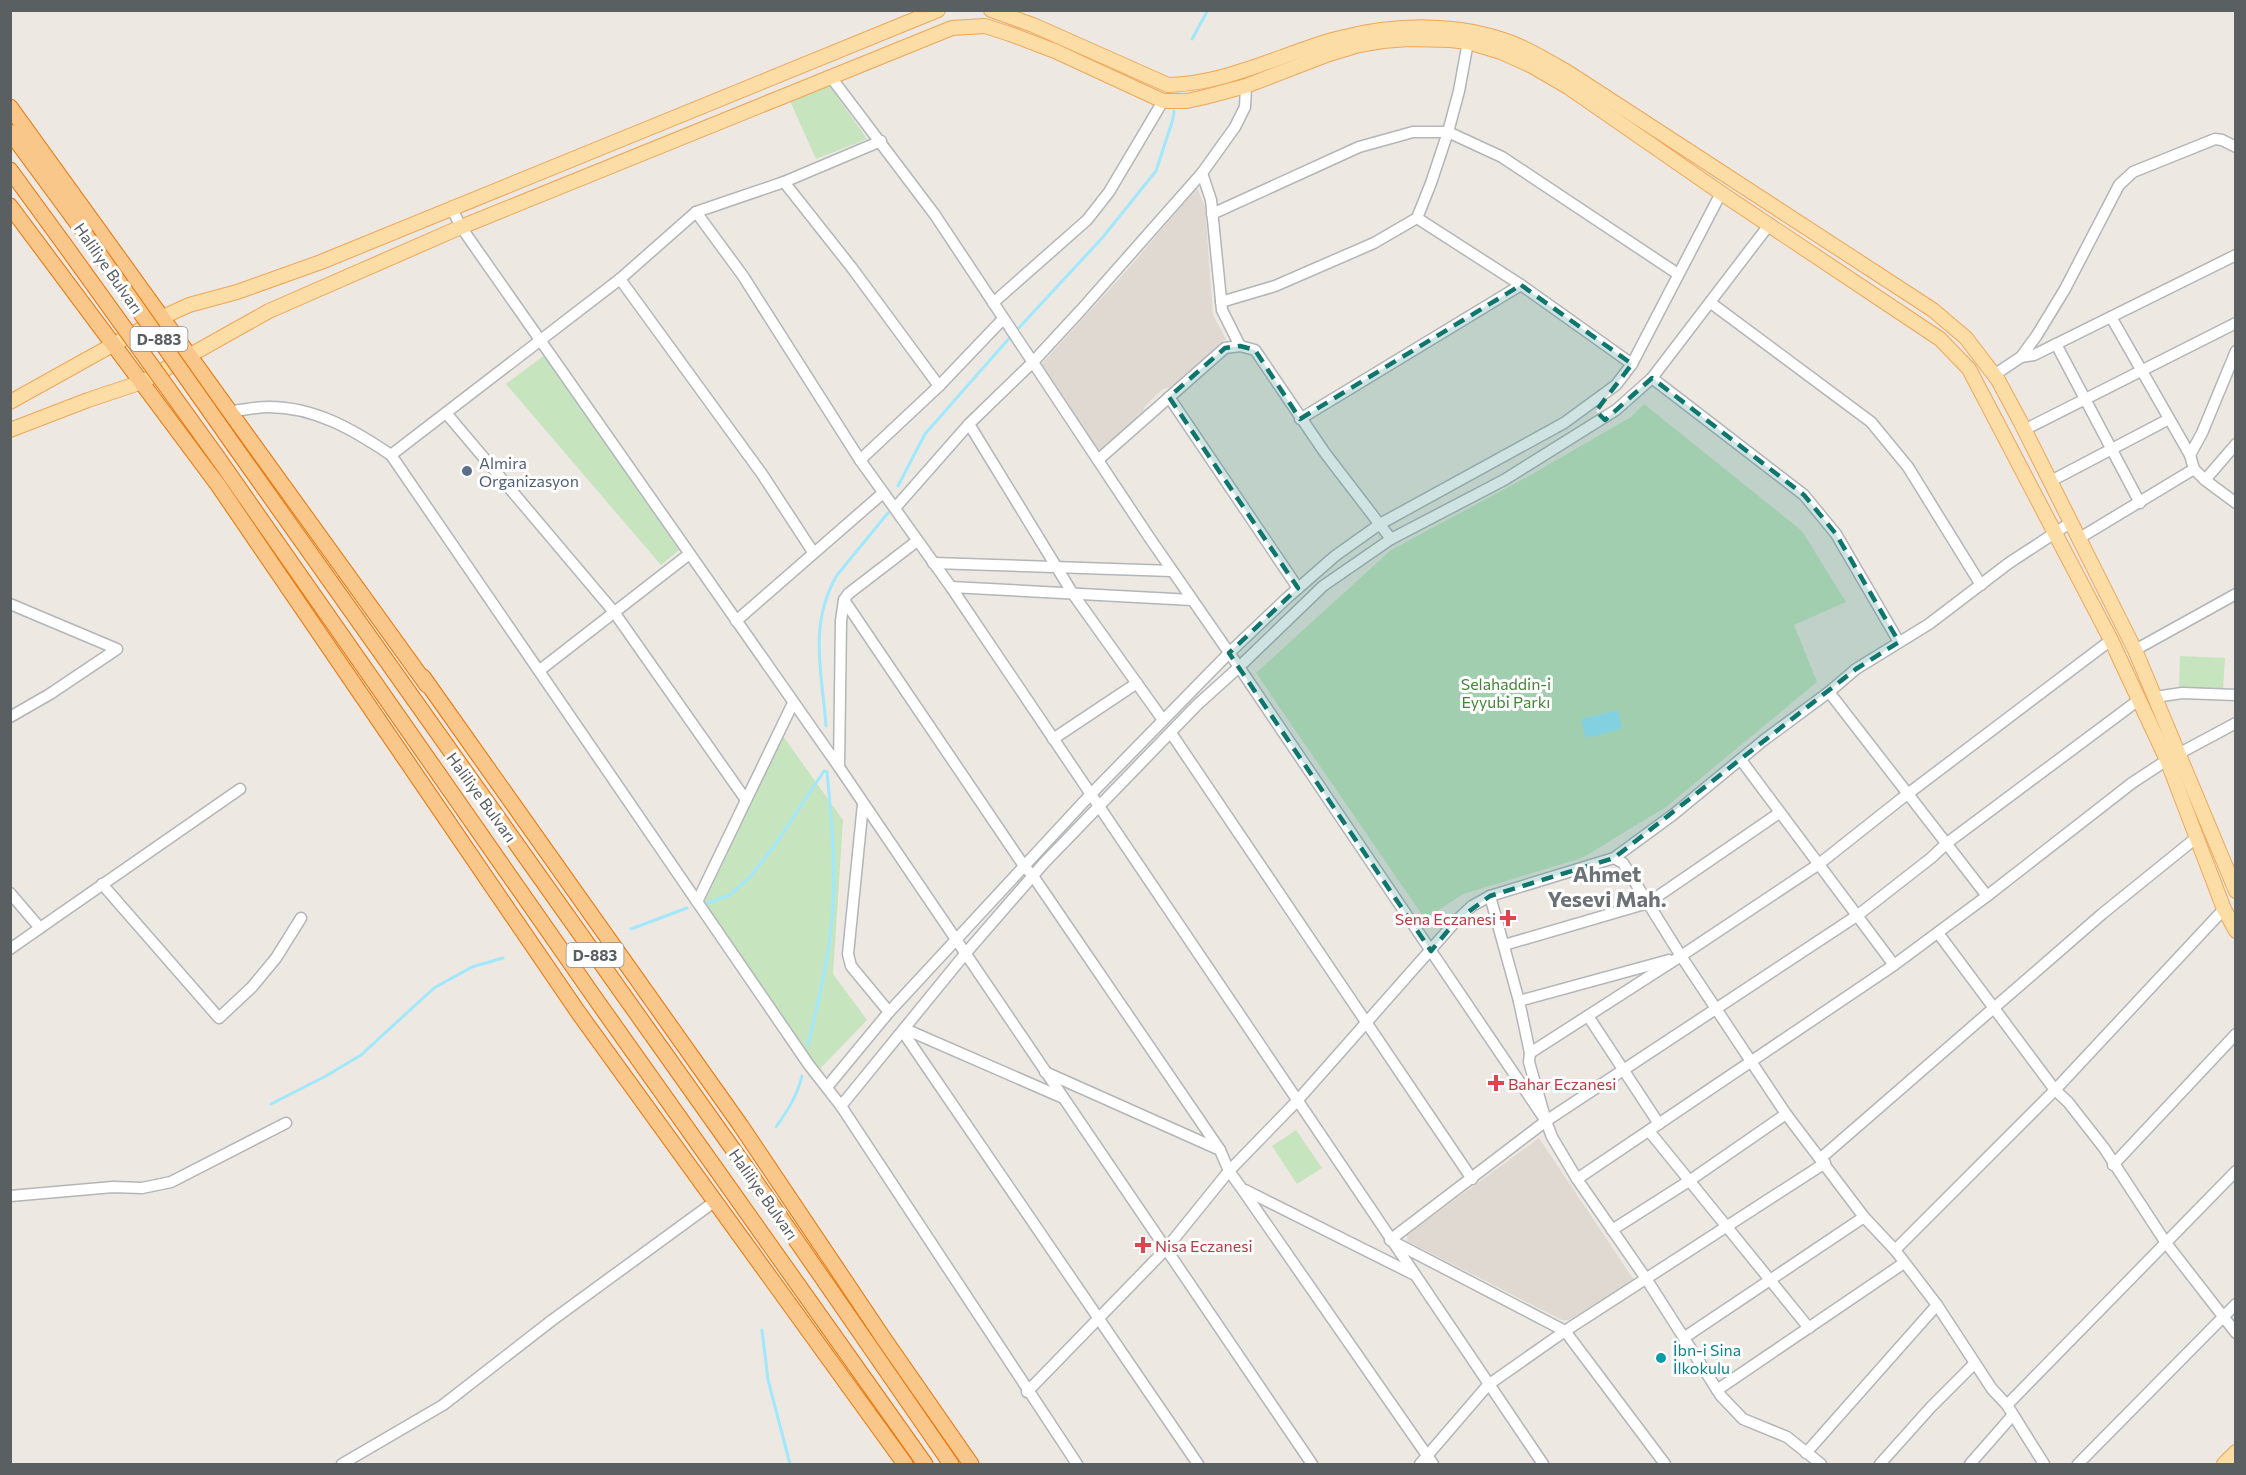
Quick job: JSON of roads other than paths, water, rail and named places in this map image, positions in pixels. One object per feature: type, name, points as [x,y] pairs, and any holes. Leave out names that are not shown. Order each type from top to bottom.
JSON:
[{"type":"highway","points":[[10,107],[423,677],[741,1126],[971,1464]]},
{"type":"highway","name":"Haliliye Bulvarı","points":[[10,132],[83,231],[468,779],[544,881],[951,1464]]},
{"type":"highway","name":"Haliliye Bulvarı","points":[[10,170],[218,458],[597,1001],[925,1464]]},
{"type":"highway","points":[[10,206],[218,486],[578,1012],[905,1464]]},
{"type":"highway","points":[[423,677],[544,881]]},
{"type":"highway","points":[[412,767],[522,891]]},
{"type":"highway","points":[[747,1169],[884,1339]]},
{"type":"highway","points":[[729,1185],[846,1383]]},
{"type":"main road","points":[[10,402],[113,344],[189,305],[237,292],[321,262],[938,10]]},
{"type":"main road","points":[[992,10],[1033,25],[1168,85],[1188,85],[1225,77],[1338,38],[1379,31],[1422,27],[1446,29],[1486,35],[1512,43],[1569,73],[1933,310],[1966,338],[1994,375],[2135,650],[2155,697],[2196,838],[2235,931]]},
{"type":"main road","points":[[10,430],[87,400],[142,382],[269,311],[461,227],[952,28],[985,26],[1055,51],[1163,101],[1196,99],[1246,86],[1359,45],[1408,39],[1468,42],[1501,52],[1548,74],[1940,339],[1970,369],[2056,532],[2140,699],[2173,757],[2235,891]]},
{"type":"main road","points":[[2224,1464],[2235,1452]]},
{"type":"street","points":[[1221,302],[1275,286],[1374,243],[1417,218],[1448,132],[1461,82],[1468,42]]},
{"type":"street","points":[[830,76],[935,215],[1172,571],[1546,1121]]},
{"type":"street","points":[[895,508],[969,424],[1032,363],[1081,310],[1202,173],[1235,127],[1245,107],[1246,86]]},
{"type":"street","points":[[993,303],[1087,220],[1109,192],[1163,101]]},
{"type":"street","points":[[1212,214],[1359,147],[1413,132],[1448,132],[1502,157],[1678,274]]},
{"type":"street","points":[[1994,375],[2021,357],[2037,335],[2065,289],[2107,205],[2126,177],[2133,172],[2216,139],[2235,147]]},
{"type":"street","points":[[391,455],[620,279],[696,212],[784,182],[880,141]]},
{"type":"street","points":[[1202,173],[1211,200],[1222,310],[1240,346]]},
{"type":"street","points":[[784,182],[852,268],[939,387]]},
{"type":"street","points":[[827,1087],[889,1012],[1091,794],[1229,653],[1298,588],[1335,556],[1380,524],[1564,423],[1616,385],[1632,364],[1721,193]]},
{"type":"street","points":[[452,209],[461,227],[688,555],[839,767],[1061,1098],[1312,1464]]},
{"type":"street","points":[[696,212],[743,276],[860,460],[951,587],[1543,1464]]},
{"type":"street","points":[[1417,218],[1521,285],[1632,364]]},
{"type":"street","points":[[841,1106],[1033,876],[1197,705],[1323,586],[1391,539],[1504,480],[1616,410],[1652,378],[1769,225]]},
{"type":"street","points":[[2021,357],[2034,355],[2235,255]]},
{"type":"street","points":[[620,279],[762,474],[813,552]]},
{"type":"street","points":[[1300,419],[1521,285]]},
{"type":"street","points":[[1711,303],[1871,422],[1908,467],[1981,585]]},
{"type":"street","points":[[2111,317],[2190,455],[2194,469],[2235,503]]},
{"type":"street","points":[[860,460],[1006,322]]},
{"type":"street","points":[[2024,430],[2235,323]]},
{"type":"street","points":[[2056,344],[2140,503]]},
{"type":"street","points":[[1098,460],[1226,348],[1240,346],[1255,350],[1300,419],[1391,539]]},
{"type":"street","points":[[2190,455],[2202,433],[2235,356]]},
{"type":"street","points":[[1652,378],[1804,495],[1836,534],[1899,642]]},
{"type":"street","points":[[1169,397],[1298,588]]},
{"type":"street","points":[[232,411],[280,407],[321,416],[346,427],[391,455],[809,1065],[841,1106],[1027,1392],[1077,1464]]},
{"type":"street","points":[[446,413],[614,612],[746,800]]},
{"type":"street","points":[[2049,482],[2169,419]]},
{"type":"street","points":[[969,424],[1073,594],[1163,720]]},
{"type":"street","points":[[2205,480],[2235,444]]},
{"type":"street","points":[[2078,539],[2194,469]]},
{"type":"street","points":[[736,621],[883,493]]},
{"type":"street","points":[[1027,1392],[1165,1250],[1229,1170],[1297,1101],[1456,921],[1472,906],[1490,896],[1614,858],[1856,669],[1929,624],[2070,522]]},
{"type":"street","points":[[839,767],[841,621],[844,600],[848,594],[917,541]]},
{"type":"street","points":[[540,670],[688,555]]},
{"type":"street","points":[[933,563],[1172,571]]},
{"type":"street","points":[[951,587],[1192,600]]},
{"type":"street","points":[[2135,650],[2235,594]]},
{"type":"street","points":[[844,600],[1220,1150],[1229,1170],[1427,1462],[1488,1385],[1566,1331],[1728,1227],[1823,1161],[2102,914],[2196,838]]},
{"type":"street","points":[[10,604],[117,649],[10,717]]},
{"type":"street","points":[[1530,1053],[1681,957],[1818,864],[2111,640]]},
{"type":"street","points":[[1053,739],[1137,683]]},
{"type":"street","points":[[1829,692],[1987,896]]},
{"type":"street","points":[[2155,697],[2182,693],[2235,695]]},
{"type":"street","points":[[1390,1240],[1546,1121],[1858,915],[1947,843],[2140,699]]},
{"type":"street","points":[[697,902],[793,703]]},
{"type":"street","points":[[1577,1179],[1894,965],[1987,896],[2106,802],[2173,757],[2235,723]]},
{"type":"street","points":[[1171,733],[1472,1179]]},
{"type":"street","points":[[1741,760],[1894,965]]},
{"type":"street","points":[[10,949],[240,789]]},
{"type":"street","points":[[863,804],[848,954],[850,966],[889,1012]]},
{"type":"street","points":[[1504,945],[1648,903],[1779,813]]},
{"type":"street","points":[[1614,858],[1623,863],[1681,957],[1718,1009],[1786,1114],[1864,1216],[1895,1250],[1937,1305],[1992,1389],[2007,1405],[2044,1464]]},
{"type":"street","points":[[102,884],[219,1018],[252,987],[276,958],[301,918]]},
{"type":"street","points":[[10,893],[40,928]]},
{"type":"street","points":[[1490,896],[1519,1001],[1530,1053],[1529,1062],[1552,1137],[1577,1179],[1685,1337],[1717,1390],[1743,1419],[1787,1437],[1821,1464]]},
{"type":"street","points":[[1895,1250],[2055,1090],[2224,909]]},
{"type":"street","points":[[1938,933],[2055,1090],[2068,1101],[2104,1148],[2166,1243],[2235,1333]]},
{"type":"street","points":[[1519,1001],[1681,957]]},
{"type":"street","points":[[1588,1016],[1623,1070],[1654,1128],[1689,1181],[1809,1328]]},
{"type":"street","points":[[904,1030],[1061,1098]]},
{"type":"street","points":[[904,1030],[1198,1464]]},
{"type":"street","points":[[2113,1165],[2235,1034]]},
{"type":"street","points":[[1044,1071],[1220,1150]]},
{"type":"street","points":[[1612,1230],[1689,1181],[1786,1114]]},
{"type":"street","points":[[10,1196],[113,1187],[142,1188],[171,1182],[286,1124]]},
{"type":"street","points":[[2007,1405],[2235,1171]]},
{"type":"street","points":[[1242,1189],[1414,1274]]},
{"type":"street","points":[[342,1464],[443,1405],[551,1321],[714,1202]]},
{"type":"street","points":[[1685,1337],[1864,1216]]},
{"type":"street","points":[[1390,1240],[1566,1331],[1665,1464]]},
{"type":"street","points":[[1717,1390],[1904,1263]]},
{"type":"street","points":[[2078,1464],[2235,1304]]},
{"type":"street","points":[[1806,1453],[1937,1305]]},
{"type":"street","points":[[1880,1464],[1931,1407],[1975,1363]]},
{"type":"street","points":[[1970,1464],[2012,1416]]},
{"type":"water","points":[[1618,710],[1622,729],[1586,738],[1581,719]]},
{"type":"waterway","points":[[1192,39],[1208,10]]},
{"type":"waterway","points":[[1016,331],[1103,237],[1156,171],[1174,111]]},
{"type":"waterway","points":[[898,486],[925,434],[1012,335]]},
{"type":"waterway","points":[[826,726],[819,649],[822,612],[837,575],[888,513]]},
{"type":"waterway","points":[[705,904],[730,895],[749,878],[775,845],[824,771],[827,772],[833,850],[833,909],[824,972],[808,1045]]},
{"type":"waterway","points":[[631,929],[687,908]]},
{"type":"waterway","points":[[271,1104],[361,1055],[434,988],[472,967],[503,958]]},
{"type":"waterway","points":[[776,1127],[792,1103],[802,1076]]},
{"type":"waterway","points":[[762,1330],[768,1380],[790,1464]]},
{"type":"place","name":"Almira Organizasyon","points":[[467,471]]},
{"type":"place","name":"Sena Eczanesi","points":[[1508,918]]},
{"type":"place","name":"Bahar Eczanesi","points":[[1496,1083]]},
{"type":"place","name":"Nisa Eczanesi","points":[[1143,1245]]},
{"type":"place","name":"İbn-i Sina İlkokulu","points":[[1661,1358]]},
{"type":"district","name":"Ahmet Yesevi Mah.","points":[[1607,886]]},
{"type":"park label","name":"Selahaddin-i Eyyubi Parkı","points":[[1506,692]]}]
